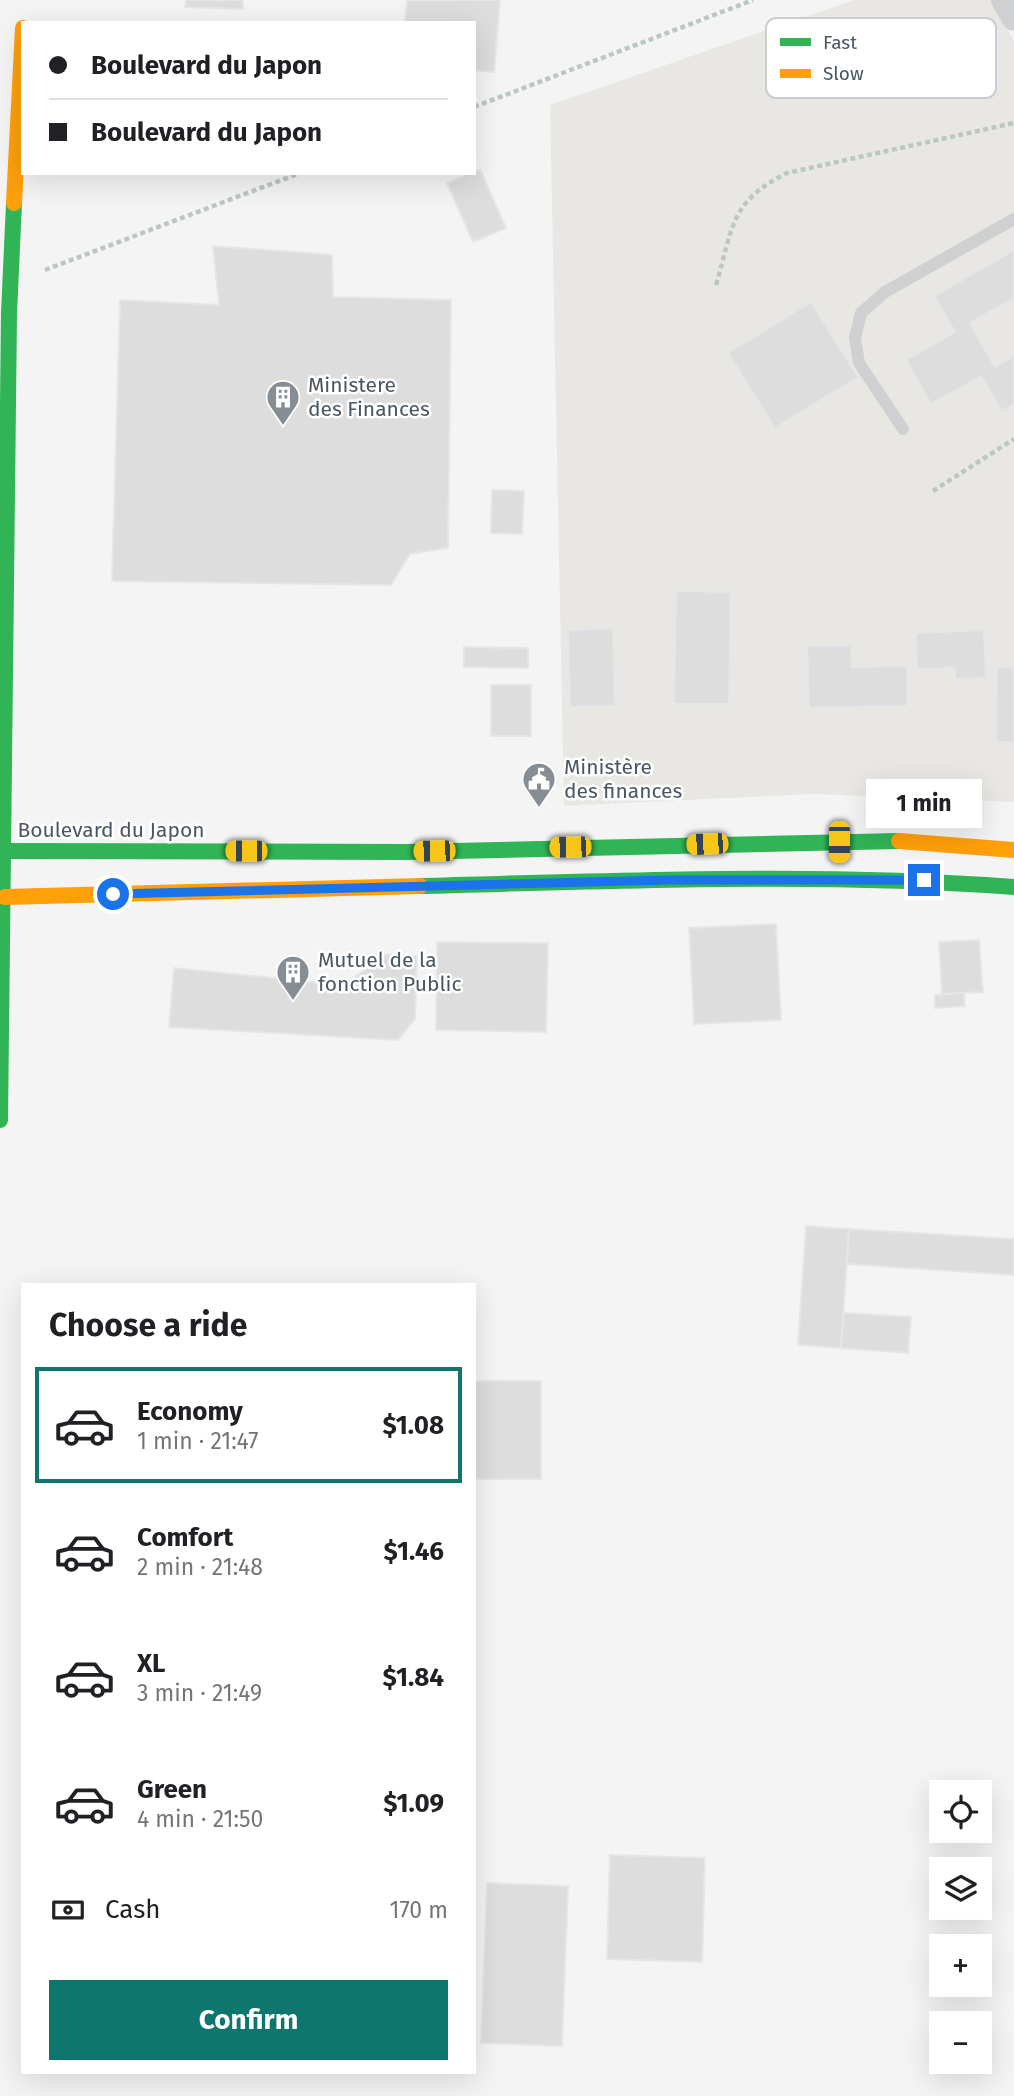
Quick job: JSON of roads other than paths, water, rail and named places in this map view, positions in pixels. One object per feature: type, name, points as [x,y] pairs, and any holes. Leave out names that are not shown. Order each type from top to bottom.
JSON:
[{"type":"main road","points":[[0,1120],[5,897],[4,313],[10,283],[21,61]]},
{"type":"main road","name":"Boulevard du Japon","points":[[5,897],[667,880],[839,861],[914,841],[1014,850]]},
{"type":"main road","name":"Boulevard du Japon","points":[[5,851],[407,852],[839,861],[924,880],[1014,887]]},
{"type":"street","points":[[1003,0],[1014,19]]},
{"type":"lane","points":[[904,429],[859,363],[855,338],[861,313],[885,292],[1014,219]]},
{"type":"place","name":"Ministere des Finances","points":[[283,427]]},
{"type":"place","name":"Ministère des finances","points":[[539,809]]},
{"type":"place","name":"Mutuel de la fonction Public","points":[[293,1002]]}]
